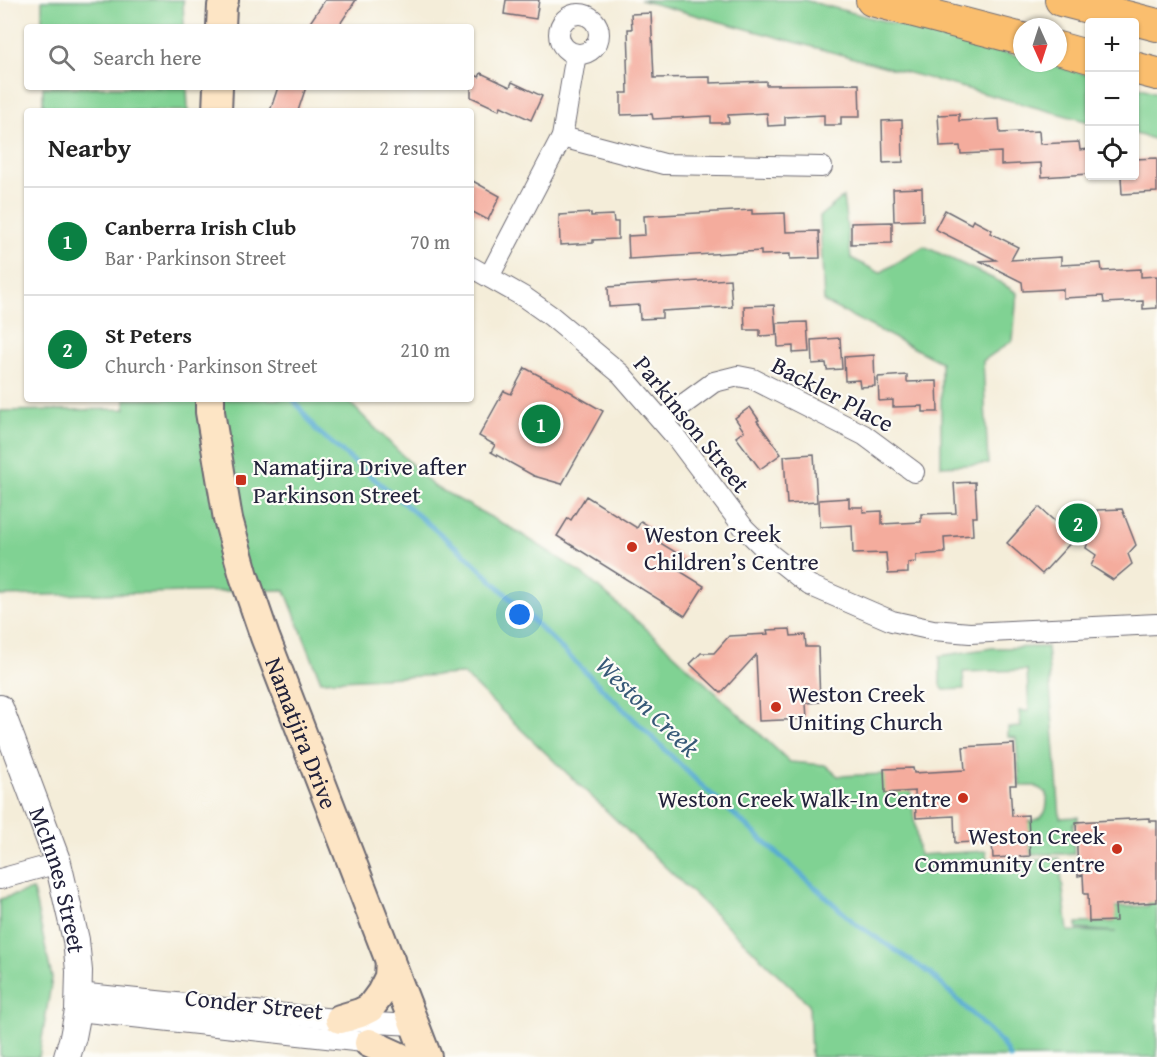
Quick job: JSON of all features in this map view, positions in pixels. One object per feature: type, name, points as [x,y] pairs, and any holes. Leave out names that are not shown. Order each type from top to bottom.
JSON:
[{"type":"main road","points":[[872,0],[1013,37]]},
{"type":"main road","points":[[1061,0],[1157,25]]},
{"type":"main road","points":[[1067,51],[1085,56]]},
{"type":"main road","points":[[1139,69],[1157,74]]},
{"type":"main road","points":[[217,108],[218,90]]},
{"type":"main road","name":"Namatjira Drive","points":[[210,405],[228,519],[244,576],[265,638],[390,960],[416,1047]]},
{"type":"main road","points":[[340,1019],[370,1008],[389,977],[390,960]]},
{"type":"main road","points":[[369,1043],[416,1047]]},
{"type":"street","points":[[489,277],[561,137],[576,54]]},
{"type":"street","points":[[561,137],[664,164],[822,166]]},
{"type":"street","name":"Parkinson Street","points":[[474,269],[524,297],[621,374],[662,420],[744,528],[770,554],[809,585],[892,621],[933,630],[970,633],[1157,624]]},
{"type":"street","name":"Backler Place","points":[[662,420],[714,382],[738,376],[753,379],[864,435],[914,472]]},
{"type":"street","name":"McInnes Street","points":[[0,708],[58,863],[76,940],[79,972],[78,1002],[73,1037],[67,1057]]},
{"type":"street","points":[[0,879],[58,863]]},
{"type":"street","name":"Conder Street","points":[[78,1002],[374,1023],[416,1047]]},
{"type":"street","name":"Conder Street","points":[[78,1002],[369,1043]]},
{"type":"green space","points":[[42,0],[183,0],[184,24],[42,24]]},
{"type":"green space","points":[[640,0],[804,0],[1013,55],[1013,72],[1067,72],[1067,69],[1085,74],[1085,121]]},
{"type":"green space","points":[[1139,87],[1157,93],[1157,140],[1139,135]]},
{"type":"green space","points":[[43,90],[187,90],[188,108],[50,108],[43,105]]},
{"type":"green space","points":[[843,197],[851,258],[880,273],[924,246],[998,281],[1017,293],[1013,340],[983,361],[988,464],[941,466],[941,362],[824,302],[820,216]]},
{"type":"green space","points":[[125,402],[349,402],[432,485],[518,532],[590,580],[661,642],[790,762],[825,765],[838,776],[908,773],[919,855],[986,851],[987,864],[1059,858],[1068,931],[1116,932],[1077,929],[1077,923],[1114,922],[1113,907],[1148,906],[1148,899],[1157,898],[1157,1057],[811,1057],[809,1004],[463,674],[321,681],[285,590],[0,596],[0,411],[125,409]]},
{"type":"green space","points":[[1047,647],[1060,818],[1078,817],[1078,823],[1073,823],[1074,854],[1030,854],[1027,822],[1042,816],[1047,805],[1047,793],[1035,786],[1020,786],[1016,738],[1008,737],[1008,728],[1021,727],[1019,711],[1029,711],[1027,670],[963,672],[964,689],[944,690],[940,685],[940,656],[992,648]]},
{"type":"green space","points":[[33,890],[52,978],[39,1057],[2,1057],[0,1055],[0,899]]},
{"type":"building","points":[[325,0],[356,0],[340,24],[309,24]]},
{"type":"building","points":[[506,0],[539,0],[536,19],[504,14]]},
{"type":"building","points":[[651,13],[654,78],[710,77],[710,83],[766,81],[766,85],[859,84],[860,117],[841,117],[841,125],[824,125],[824,115],[785,117],[785,125],[768,126],[767,113],[728,115],[729,123],[711,123],[711,116],[653,119],[652,114],[621,115],[621,93],[628,93],[628,29],[632,29],[631,14]]},
{"type":"building","points":[[481,73],[510,87],[512,82],[542,96],[531,120],[501,106],[499,110],[471,97],[471,90],[474,90],[474,74],[479,77]]},
{"type":"building","points":[[277,90],[305,90],[299,108],[271,108]]},
{"type":"building","points":[[959,114],[959,121],[999,119],[1000,133],[1039,131],[1040,144],[1079,142],[1080,150],[1085,149],[1085,174],[1042,177],[1041,163],[1001,165],[1001,152],[961,154],[960,146],[940,147],[938,115]]},
{"type":"building","points":[[902,120],[903,162],[883,163],[882,121]]},
{"type":"building","points":[[1157,158],[1157,192],[1122,194],[1121,180],[1139,180],[1139,159]]},
{"type":"building","points":[[474,182],[500,196],[488,220],[474,213]]},
{"type":"building","points":[[922,188],[923,220],[894,221],[893,189]]},
{"type":"building","points":[[752,210],[752,214],[785,213],[786,232],[819,231],[820,258],[790,259],[790,254],[761,255],[761,251],[629,259],[628,236],[645,235],[644,216]]},
{"type":"building","points":[[945,210],[971,224],[973,220],[992,230],[990,233],[1018,247],[1011,260],[1061,257],[1061,265],[1101,263],[1102,271],[1141,269],[1141,277],[1157,276],[1157,308],[1143,309],[1143,301],[1104,303],[1103,296],[1063,298],[1063,289],[1023,291],[1022,282],[980,261],[996,260],[935,229]]},
{"type":"building","points":[[591,213],[591,216],[613,215],[614,222],[618,222],[618,239],[560,245],[559,215]]},
{"type":"building","points":[[892,222],[892,243],[851,244],[851,223]]},
{"type":"building","points":[[730,279],[732,307],[662,311],[662,318],[640,319],[639,305],[609,307],[608,287]]},
{"type":"building","points":[[774,305],[776,335],[760,336],[760,330],[745,330],[744,306]]},
{"type":"building","points":[[807,322],[809,352],[793,353],[793,346],[778,347],[777,323]]},
{"type":"building","points":[[840,338],[842,369],[827,370],[826,363],[812,364],[811,340]]},
{"type":"building","points":[[874,355],[875,386],[860,387],[859,380],[845,381],[844,357]]},
{"type":"building","points":[[525,368],[603,411],[562,484],[534,476],[491,452],[495,445],[479,436],[504,391],[511,394]]},
{"type":"building","points":[[907,375],[907,382],[937,381],[938,412],[923,412],[923,406],[893,407],[893,400],[879,401],[878,377]]},
{"type":"building","points":[[750,407],[759,420],[757,421],[781,454],[760,469],[736,437],[744,431],[735,418]]},
{"type":"building","points":[[814,454],[817,502],[787,504],[784,456]]},
{"type":"building","points":[[975,482],[977,517],[972,517],[973,535],[944,537],[945,553],[916,555],[916,562],[908,563],[908,573],[888,574],[886,553],[853,554],[852,525],[820,527],[819,500],[849,498],[849,507],[863,507],[863,512],[882,511],[882,524],[921,522],[921,514],[956,513],[954,483]]},
{"type":"building","points":[[586,496],[637,528],[641,521],[653,529],[649,536],[685,558],[678,570],[704,586],[685,616],[557,536],[568,518],[571,520]]},
{"type":"building","points":[[1039,507],[1074,539],[1042,574],[1007,543]]},
{"type":"building","points":[[1122,509],[1136,545],[1128,554],[1132,564],[1113,580],[1091,566],[1096,555],[1086,548],[1097,510]]},
{"type":"building","points":[[790,629],[791,636],[805,635],[806,647],[818,647],[820,702],[806,703],[807,719],[759,721],[756,655],[721,693],[690,664],[701,653],[714,653],[729,636],[768,634],[767,630]]},
{"type":"building","name":"Weston Creek Walk-In Centre","points":[[1014,744],[1016,785],[1010,785],[1012,816],[1028,815],[1030,856],[993,858],[992,841],[955,843],[954,816],[916,818],[915,791],[885,793],[884,769],[913,768],[914,773],[965,770],[963,747]]},
{"type":"building","name":"Weston Creek Community Centre","points":[[1149,818],[1149,821],[1157,821],[1157,902],[1115,905],[1116,921],[1089,922],[1088,894],[1084,894],[1083,875],[1078,876],[1076,822]]},
{"type":"waterway","name":"Weston Creek","points":[[295,402],[317,431],[468,557],[700,784],[856,924],[931,974],[1001,1042],[1010,1057]]},
{"type":"place","name":"Canberra Irish Club","points":[[541,424]]},
{"type":"place","name":"Namatjira Drive after Parkinson Street","points":[[241,480]]},
{"type":"place","name":"St Peters","points":[[1078,523]]},
{"type":"place","name":"Weston Creek Children’s Centre","points":[[632,547]]},
{"type":"place","name":"Weston Creek Uniting Church","points":[[776,707]]},
{"type":"place","name":"Weston Creek Walk-In Centre","points":[[963,798]]},
{"type":"place","name":"Weston Creek Community Centre","points":[[1117,849]]}]
